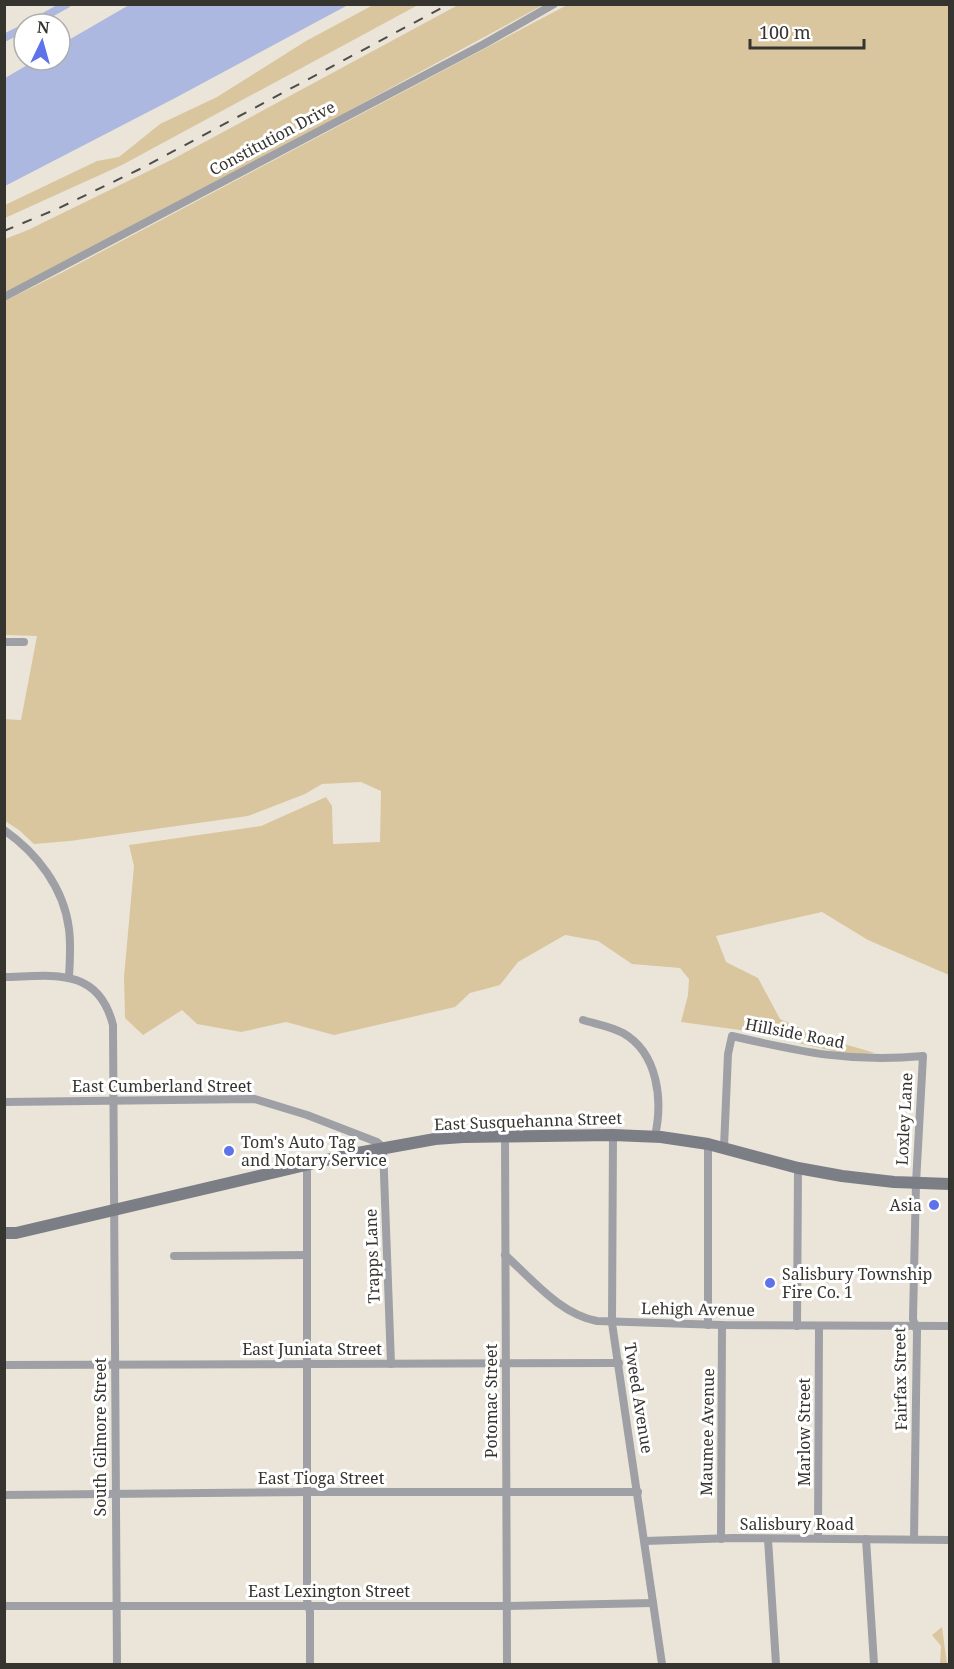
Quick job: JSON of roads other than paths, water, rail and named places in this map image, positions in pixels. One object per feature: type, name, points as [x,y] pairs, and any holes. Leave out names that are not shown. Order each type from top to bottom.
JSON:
[{"type":"main road","name":"East Susquehanna Street","points":[[4,1233],[16,1233],[383,1147],[435,1140],[505,1136],[655,1136],[708,1144],[798,1168],[842,1176],[950,1184]]},
{"type":"street","name":"Constitution Drive","points":[[4,297],[484,44],[554,4]]},
{"type":"street","points":[[4,642],[24,642]]},
{"type":"street","points":[[4,830],[41,864],[60,897],[69,928],[69,976]]},
{"type":"street","points":[[4,977],[69,976],[92,987],[110,1014],[113,1036],[114,1101]]},
{"type":"street","points":[[583,1020],[624,1034],[644,1052],[658,1086],[660,1113],[655,1136]]},
{"type":"street","name":"Hillside Road","points":[[724,1148],[728,1054],[732,1036],[826,1056],[883,1059],[923,1056]]},
{"type":"street","name":"Loxley Lane","points":[[916,1183],[923,1056]]},
{"type":"street","name":"East Cumberland Street","points":[[4,1102],[264,1100],[363,1135],[383,1147]]},
{"type":"street","name":"South Gilmore Street","points":[[114,1101],[117,1665]]},
{"type":"street","name":"Tweed Avenue","points":[[613,1135],[612,1323],[662,1665]]},
{"type":"street","name":"Potomac Street","points":[[505,1136],[507,1665]]},
{"type":"street","points":[[708,1144],[708,1325]]},
{"type":"street","name":"Trapps Lane","points":[[383,1147],[391,1364]]},
{"type":"street","points":[[307,1164],[310,1665]]},
{"type":"street","points":[[797,1326],[798,1168]]},
{"type":"street","name":"Fairfax Street","points":[[914,1539],[917,1331],[914,1319],[916,1183]]},
{"type":"street","points":[[174,1256],[307,1255]]},
{"type":"street","name":"Lehigh Avenue","points":[[505,1255],[566,1310],[586,1319],[612,1323],[708,1325],[950,1326]]},
{"type":"street","name":"Maumee Avenue","points":[[721,1539],[723,1325]]},
{"type":"street","name":"Marlow Street","points":[[819,1326],[819,1538]]},
{"type":"street","name":"East Juniata Street","points":[[4,1365],[619,1363]]},
{"type":"street","name":"East Tioga Street","points":[[4,1495],[638,1492]]},
{"type":"street","name":"Salisbury Road","points":[[645,1541],[819,1538],[950,1540]]},
{"type":"street","points":[[768,1539],[776,1665]]},
{"type":"street","points":[[866,1539],[874,1665]]},
{"type":"street","name":"East Lexington Street","points":[[4,1606],[653,1603]]},
{"type":"water","points":[[129,5],[348,5],[5,186],[5,78],[15,72],[72,72],[72,38]]},
{"type":"waterway","points":[[53,12],[67,4]]},
{"type":"waterway","points":[[4,38],[12,34]]},
{"type":"railway","points":[[4,231],[59,208],[142,168],[449,4]]},
{"type":"place","name":"Tom's Auto Tag and Notary Service","points":[[229,1151]]},
{"type":"place","name":"Asia","points":[[934,1205]]},
{"type":"place","name":"Salisbury Township Fire Co. 1","points":[[770,1283]]}]
